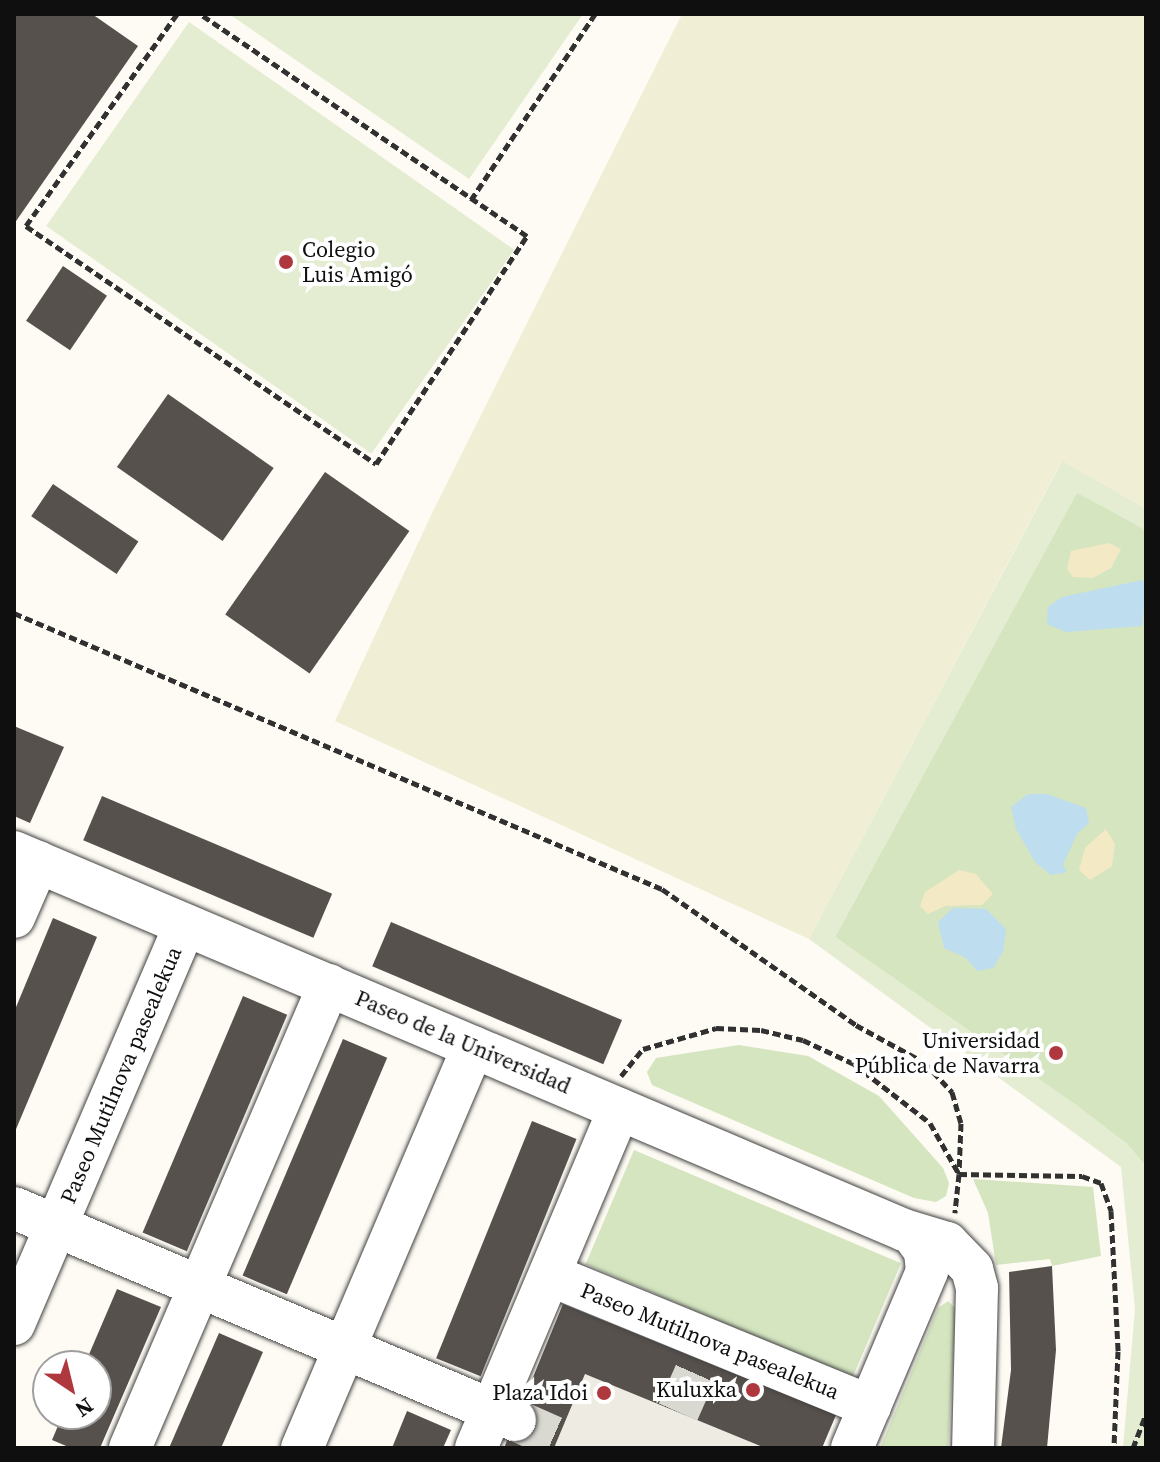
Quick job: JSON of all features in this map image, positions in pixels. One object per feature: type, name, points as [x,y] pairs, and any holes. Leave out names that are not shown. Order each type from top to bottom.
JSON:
[{"type":"street","points":[[14,917],[26,857]]},
{"type":"street","name":"Paseo de la Universidad","points":[[26,857],[473,1047],[619,1094],[912,1233],[947,1243],[972,1269],[978,1321],[973,1448]]},
{"type":"street","name":"Paseo Mutilnova pasealekua","points":[[14,1324],[185,925]]},
{"type":"street","points":[[130,1448],[329,985]]},
{"type":"street","points":[[302,1448],[473,1047]]},
{"type":"street","points":[[476,1448],[504,1415],[550,1275],[619,1094]]},
{"type":"street","name":"Paseo Mutilnova pasealekua","points":[[14,1208],[504,1415]]},
{"type":"street","points":[[852,1448],[927,1271],[925,1251],[912,1233]]},
{"type":"street","name":"Paseo Mutilnova pasealekua","points":[[550,1275],[705,1350],[870,1406]]},
{"type":"path","points":[[177,14],[26,226],[376,464],[527,236],[200,14]]},
{"type":"path","points":[[471,200],[595,14]]},
{"type":"path","points":[[14,613],[662,889],[856,1025],[925,1063],[952,1092],[961,1123],[954,1223]]},
{"type":"path","points":[[619,1094],[643,1049],[716,1028],[761,1030],[803,1040],[895,1091],[930,1123],[959,1174]]},
{"type":"path","points":[[959,1174],[1082,1176],[1101,1183],[1111,1211],[1118,1351],[1114,1448]]},
{"type":"path","points":[[1133,1448],[1146,1414]]},
{"type":"shaded area","points":[[682,14],[1146,14],[1146,509],[1061,462],[809,939],[335,721],[434,509]]},
{"type":"shaded area","name":"Plaza Idoi","points":[[585,1374],[765,1448],[554,1448]]},
{"type":"green space","points":[[229,14],[583,14],[469,179]]},
{"type":"green space","points":[[189,22],[514,250],[371,454],[46,226]]},
{"type":"green space","points":[[1062,461],[1146,509],[1146,530],[1077,493],[835,937],[1078,1106],[1126,1143],[1146,1166],[1146,1448],[1123,1448],[1135,1309],[1121,1167],[809,939]]},
{"type":"green space","name":"Universidad Pública de Navarra","points":[[1077,492],[1146,530],[1146,1166],[1126,1143],[835,937]]},
{"type":"green space","points":[[739,1045],[808,1056],[879,1096],[943,1168],[949,1183],[946,1196],[936,1202],[914,1198],[652,1085],[647,1072],[656,1058]]},
{"type":"green space","points":[[634,1150],[901,1263],[852,1377],[586,1264]]},
{"type":"green space","points":[[973,1179],[1093,1187],[1101,1256],[1052,1266],[1050,1259],[996,1265],[988,1213]]},
{"type":"green space","points":[[948,1301],[956,1309],[948,1448],[880,1448],[938,1308]]},
{"type":"sand","points":[[1109,543],[1121,549],[1111,568],[1093,578],[1073,577],[1067,569],[1071,551]]},
{"type":"sand","points":[[1106,829],[1115,844],[1112,866],[1090,880],[1079,870],[1085,848]]},
{"type":"sand","points":[[959,870],[976,874],[993,894],[982,905],[945,906],[928,914],[920,906],[925,892]]},
{"type":"water","points":[[1142,580],[1146,588],[1142,626],[1066,632],[1047,624],[1048,607],[1062,597]]},
{"type":"water","points":[[1028,794],[1047,794],[1086,808],[1089,823],[1077,834],[1063,865],[1067,872],[1051,875],[1035,862],[1016,829],[1011,807]]},
{"type":"water","points":[[953,908],[986,909],[1006,929],[1003,952],[993,968],[977,971],[966,958],[944,948],[938,922]]},
{"type":"building","points":[[14,14],[92,14],[138,46],[14,224]]},
{"type":"building","points":[[63,266],[107,296],[70,350],[26,321]]},
{"type":"building","points":[[168,394],[274,468],[223,541],[117,467]]},
{"type":"building","points":[[325,472],[409,531],[310,674],[225,615]]},
{"type":"building","points":[[53,484],[138,542],[117,574],[31,516]]},
{"type":"building","points":[[14,726],[64,747],[30,823],[14,816]]},
{"type":"building","points":[[102,796],[332,894],[313,938],[83,840]]},
{"type":"building","points":[[53,918],[97,937],[14,1134],[14,1012]]},
{"type":"building","points":[[391,922],[622,1020],[603,1064],[372,966]]},
{"type":"building","points":[[243,996],[287,1015],[187,1251],[143,1233]]},
{"type":"building","points":[[343,1039],[387,1058],[287,1294],[243,1276]]},
{"type":"building","points":[[532,1121],[577,1139],[481,1376],[436,1358]]},
{"type":"building","points":[[1052,1266],[1056,1350],[1047,1448],[1001,1448],[1011,1370],[1009,1272]]},
{"type":"building","points":[[117,1289],[161,1307],[112,1420],[112,1350],[91,1350]]},
{"type":"building","points":[[563,1304],[836,1415],[822,1448],[765,1448],[585,1374],[554,1448],[504,1448]]},
{"type":"building","points":[[219,1333],[263,1352],[221,1448],[169,1448]]},
{"type":"building","points":[[407,1411],[451,1430],[443,1448],[392,1448]]},
{"type":"building","points":[[56,1430],[108,1430],[100,1448],[71,1448],[52,1440]]},
{"type":"tunnel","points":[[678,1412],[701,1360]]},
{"type":"tunnel","points":[[515,1420],[558,1439]]},
{"type":"place","name":"Colegio Luis Amigó","points":[[286,262]]},
{"type":"place","name":"Universidad Pública de Navarra","points":[[1056,1053]]},
{"type":"place","name":"Kuluxka","points":[[753,1390]]},
{"type":"place","name":"Plaza Idoi","points":[[604,1393]]}]
